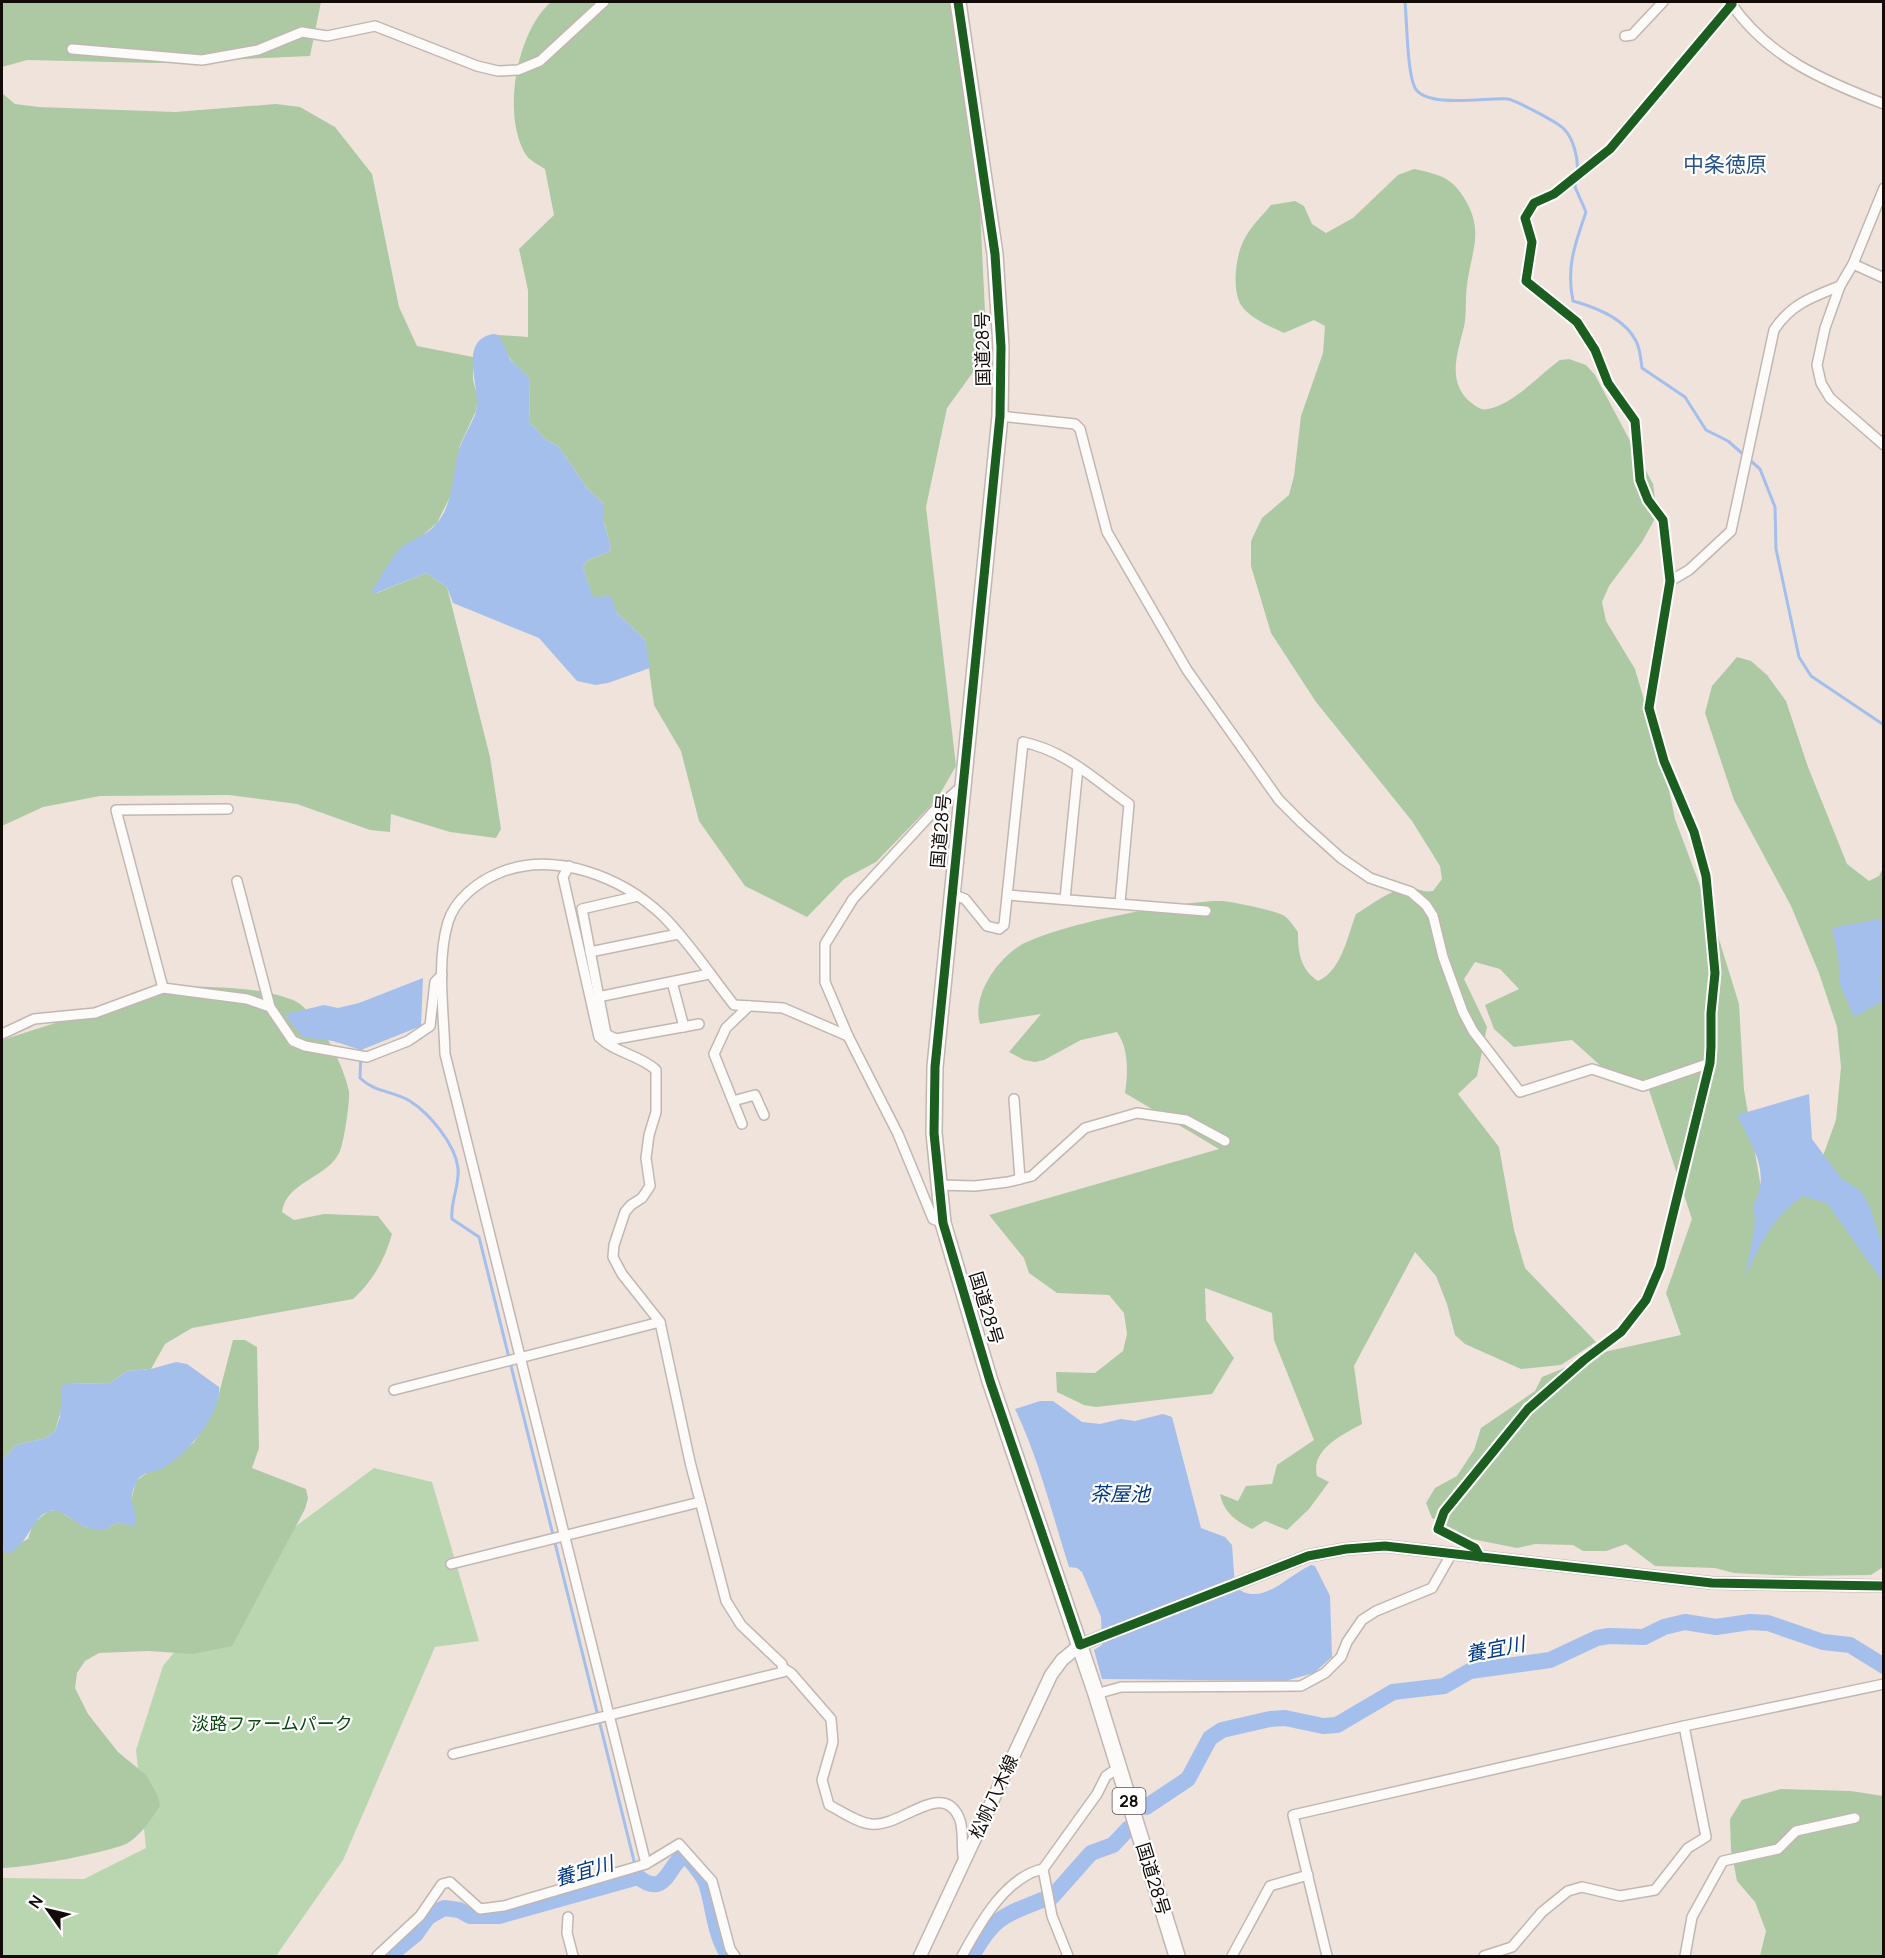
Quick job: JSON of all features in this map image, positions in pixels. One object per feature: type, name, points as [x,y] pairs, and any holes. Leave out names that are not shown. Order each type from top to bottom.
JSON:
[{"type":"highway","name":"国道28号","points":[[958,2],[995,254],[1001,347],[1000,416],[934,1080],[934,1133],[938,1185],[943,1223],[990,1381],[1080,1645],[1178,1956]]},
{"type":"main road","name":"松帆八木線","points":[[920,1956],[1051,1675],[1062,1659],[1080,1645]]},
{"type":"street","points":[[72,49],[202,60],[258,50],[302,32],[327,36],[375,26],[477,66],[498,71],[518,70],[540,61],[604,2]]},
{"type":"street","points":[[1625,36],[1632,35],[1663,2]]},
{"type":"street","points":[[1480,1557],[1475,1548],[1438,1529],[1444,1512],[1528,1409],[1584,1360],[1622,1332],[1647,1300],[1660,1267],[1710,1064],[1715,973],[1706,876],[1694,832],[1664,761],[1650,720],[1649,708],[1670,581],[1663,520],[1648,500],[1640,480],[1635,421],[1608,383],[1595,350],[1577,322],[1526,281],[1532,242],[1525,218],[1534,203],[1574,179],[1610,149],[1731,3],[1752,29],[1793,64],[1884,104]]},
{"type":"street","points":[[1884,188],[1853,264],[1840,286],[1817,365],[1821,383],[1830,398],[1884,445]]},
{"type":"street","points":[[1853,264],[1884,278]]},
{"type":"street","points":[[1670,581],[1689,570],[1731,531],[1774,330],[1785,314],[1803,302],[1840,286]]},
{"type":"street","points":[[1000,416],[1075,424],[1080,429],[1107,532],[1187,670],[1279,800],[1302,823],[1341,858],[1370,878],[1411,892],[1426,905],[1433,916],[1443,957],[1463,1012],[1473,1031],[1520,1092],[1592,1069],[1642,1086],[1710,1064]]},
{"type":"street","points":[[952,894],[965,899],[987,927],[1004,926],[1023,742],[1048,747],[1129,804],[1120,903]]},
{"type":"street","points":[[1065,899],[1078,767]]},
{"type":"street","points":[[943,1223],[933,1219],[898,1134],[848,1036],[825,982],[825,944],[854,899],[934,811],[962,786]]},
{"type":"street","points":[[164,988],[116,810],[228,809]]},
{"type":"street","points":[[644,1864],[518,1359],[445,1054],[442,975],[449,918],[478,884],[508,869],[537,865],[569,866],[606,879],[638,896],[662,916],[734,1005],[783,1008],[848,1036]]},
{"type":"street","points":[[569,866],[563,877],[599,1037],[607,1045],[650,1064],[656,1070],[656,1113],[649,1135],[646,1158],[650,1186],[642,1198],[625,1212],[614,1245],[613,1257],[622,1274],[660,1322],[700,1502],[726,1601],[741,1626],[782,1664],[783,1668],[791,1673],[831,1719],[833,1742],[822,1780],[829,1805],[871,1824],[896,1821],[931,1802],[942,1801],[953,1808],[961,1823],[964,1862]]},
{"type":"street","points":[[237,881],[270,1006],[283,1029],[299,1044],[362,1057],[408,1041],[430,1026],[435,982],[442,975]]},
{"type":"street","points":[[1008,895],[1206,911]]},
{"type":"street","points":[[638,896],[582,909],[606,1034],[616,1039],[699,1024]]},
{"type":"street","points":[[590,952],[678,934]]},
{"type":"street","points":[[598,997],[709,974]]},
{"type":"street","points":[[672,982],[684,1027]]},
{"type":"street","points":[[2,1034],[34,1019],[95,1013],[164,988],[247,999],[270,1006]]},
{"type":"street","points":[[742,1124],[714,1054],[726,1028],[749,1006]]},
{"type":"street","points":[[733,1101],[755,1095],[764,1116]]},
{"type":"street","points":[[1014,1099],[1020,1179]]},
{"type":"street","points":[[938,1185],[975,1186],[1032,1176],[1085,1128],[1137,1113],[1186,1120],[1225,1141]]},
{"type":"street","points":[[394,1390],[660,1322]]},
{"type":"street","points":[[451,1564],[700,1502]]},
{"type":"street","points":[[1080,1645],[1308,1556],[1346,1549],[1385,1546],[1712,1583],[1884,1586]]},
{"type":"street","points":[[1096,1694],[1121,1688],[1301,1686],[1325,1673],[1341,1657],[1347,1642],[1362,1620],[1376,1611],[1432,1588],[1452,1553]]},
{"type":"street","points":[[453,1754],[783,1672],[783,1668]]},
{"type":"street","points":[[1327,1956],[1293,1815],[1684,1726],[1884,1684]]},
{"type":"street","points":[[1484,1956],[1512,1947],[1542,1912],[1568,1891],[1582,1887],[1620,1896],[1655,1890],[1688,1848],[1706,1837],[1684,1726]]},
{"type":"street","points":[[962,1956],[990,1911],[1012,1887],[1033,1871],[1043,1869],[1097,1794],[1106,1776],[1119,1768]]},
{"type":"street","points":[[1685,1956],[1692,1917],[1723,1861],[1778,1849],[1796,1831],[1855,1818]]},
{"type":"street","points":[[377,1956],[420,1916],[442,1884],[450,1882],[480,1909],[504,1905],[644,1864],[679,1844],[712,1881],[730,1949],[735,1956]]},
{"type":"street","points":[[1043,1869],[1052,1916],[1068,1956]]},
{"type":"street","points":[[1232,1956],[1270,1886],[1308,1875]]},
{"type":"street","points":[[568,1917],[567,1933],[573,1956]]},
{"type":"green space","points":[[2,2],[321,2],[310,56],[156,63],[27,60],[2,67]]},
{"type":"green space","points":[[551,2],[951,2],[980,209],[987,353],[947,408],[926,507],[956,766],[937,799],[876,862],[844,879],[807,917],[745,886],[699,821],[681,751],[654,705],[645,640],[616,612],[609,596],[593,598],[583,567],[588,560],[609,552],[611,548],[604,522],[604,504],[587,488],[558,446],[546,440],[529,422],[530,379],[507,354],[499,335],[528,337],[528,290],[519,249],[554,215],[545,169],[527,157],[519,138],[514,97],[516,74],[529,33],[539,15]]},
{"type":"green space","points":[[2,93],[15,104],[39,107],[175,112],[276,104],[300,107],[335,127],[372,174],[399,307],[417,346],[473,357],[473,380],[478,399],[476,411],[460,445],[453,491],[437,523],[417,540],[403,547],[377,593],[426,573],[447,587],[490,757],[501,829],[496,838],[450,832],[391,814],[390,832],[370,830],[297,804],[229,795],[100,796],[43,807],[2,826]]},
{"type":"green space","points":[[1414,169],[1439,175],[1451,182],[1466,201],[1474,223],[1475,243],[1467,285],[1465,322],[1456,365],[1458,384],[1468,400],[1477,407],[1488,409],[1517,395],[1560,360],[1569,359],[1586,365],[1595,375],[1653,484],[1657,515],[1642,542],[1609,586],[1602,602],[1606,621],[1635,669],[1666,775],[1675,819],[1714,923],[1739,1004],[1744,1090],[1762,1193],[1816,1175],[1836,1120],[1841,1067],[1837,1027],[1819,973],[1791,906],[1734,800],[1705,713],[1712,686],[1737,657],[1751,661],[1767,675],[1786,701],[1808,767],[1847,864],[1869,881],[1879,876],[1883,868],[1883,1567],[1871,1575],[1798,1576],[1734,1573],[1715,1568],[1655,1566],[1626,1544],[1606,1551],[1583,1551],[1573,1545],[1535,1544],[1517,1548],[1472,1539],[1432,1518],[1426,1503],[1435,1488],[1457,1476],[1474,1450],[1481,1428],[1535,1391],[1542,1377],[1604,1352],[1681,1335],[1666,1293],[1692,1219],[1648,1087],[1602,1067],[1572,1040],[1514,1047],[1494,1029],[1485,1005],[1519,989],[1500,969],[1475,962],[1464,979],[1487,1027],[1477,1076],[1458,1094],[1499,1147],[1514,1230],[1525,1268],[1596,1342],[1561,1365],[1521,1369],[1465,1344],[1455,1335],[1447,1304],[1436,1276],[1415,1252],[1354,1366],[1362,1424],[1323,1450],[1316,1466],[1317,1476],[1329,1482],[1309,1509],[1287,1530],[1265,1521],[1252,1529],[1246,1526],[1227,1510],[1220,1494],[1238,1501],[1246,1486],[1272,1484],[1277,1465],[1314,1440],[1274,1340],[1272,1313],[1205,1288],[1206,1320],[1234,1358],[1212,1394],[1096,1407],[1084,1405],[1057,1392],[1056,1372],[1095,1373],[1123,1351],[1127,1334],[1124,1313],[1109,1295],[1057,1293],[1029,1273],[1024,1258],[989,1215],[1219,1149],[1125,1093],[1126,1053],[1117,1032],[1081,1040],[1044,1060],[1035,1062],[1024,1060],[1009,1052],[1041,1014],[980,1024],[979,1003],[987,981],[1001,962],[1018,947],[1057,931],[1116,916],[1177,905],[1226,901],[1285,916],[1298,932],[1301,960],[1307,971],[1318,981],[1333,969],[1338,961],[1356,914],[1396,891],[1410,888],[1433,891],[1442,879],[1440,866],[1412,821],[1316,702],[1271,633],[1251,566],[1251,541],[1262,518],[1289,495],[1294,476],[1301,416],[1323,353],[1325,326],[1314,320],[1284,333],[1248,313],[1240,303],[1236,286],[1236,267],[1243,242],[1252,227],[1271,205],[1295,201],[1304,206],[1312,224],[1326,233],[1353,218],[1398,175]]},
{"type":"green space","points":[[189,986],[242,989],[281,996],[302,1006],[320,1027],[336,1055],[349,1092],[343,1139],[335,1160],[291,1193],[282,1212],[294,1220],[324,1214],[378,1216],[392,1234],[386,1252],[372,1277],[353,1299],[192,1328],[165,1344],[151,1369],[127,1371],[109,1384],[69,1383],[55,1431],[46,1438],[16,1445],[2,1461],[2,1040],[74,1017]]},
{"type":"green space","points":[[233,1340],[245,1340],[257,1347],[259,1448],[252,1468],[306,1489],[308,1498],[305,1509],[232,1646],[193,1654],[148,1651],[99,1653],[85,1661],[77,1673],[75,1688],[88,1714],[118,1752],[146,1775],[158,1796],[160,1806],[145,1827],[131,1841],[116,1848],[46,1863],[2,1868],[2,1537],[4,1551],[28,1539],[33,1524],[48,1511],[57,1510],[85,1527],[106,1530],[118,1523],[132,1526],[131,1501],[136,1481],[148,1472],[163,1468],[194,1442],[216,1405]]},
{"type":"green space","name":"淡路ファームパーク","points":[[374,1468],[432,1482],[479,1641],[435,1647],[343,1860],[276,1956],[2,1956],[2,1878],[84,1879],[146,1848],[136,1750],[163,1666],[249,1561]]},
{"type":"green space","points":[[1781,1789],[1851,1791],[1883,1796],[1883,1956],[1760,1956],[1766,1931],[1755,1902],[1737,1881],[1731,1850],[1730,1819],[1742,1800]]},
{"type":"water","points":[[493,334],[499,335],[510,359],[530,379],[529,422],[546,440],[558,446],[587,488],[604,504],[604,523],[611,547],[609,552],[588,560],[583,567],[593,597],[609,596],[612,598],[616,612],[645,640],[650,668],[608,683],[596,685],[577,681],[539,638],[453,603],[447,587],[426,573],[376,593],[371,592],[399,550],[429,531],[443,514],[450,495],[461,444],[475,415],[477,405],[473,368],[475,346],[482,339]]},
{"type":"water","points":[[1883,918],[1884,966],[1880,979],[1883,1001],[1854,1017],[1840,985],[1838,955],[1832,928]]},
{"type":"water","points":[[423,978],[421,1026],[361,1050],[333,1041],[303,1037],[287,1018],[286,1014],[324,1005],[338,1008],[359,1003]]},
{"type":"water","points":[[1809,1094],[1812,1139],[1841,1178],[1862,1192],[1870,1208],[1883,1247],[1883,1282],[1827,1203],[1802,1196],[1774,1223],[1746,1276],[1755,1224],[1753,1206],[1761,1182],[1758,1159],[1737,1115]]},
{"type":"water","points":[[176,1362],[187,1364],[219,1387],[218,1398],[208,1421],[191,1444],[163,1468],[144,1474],[138,1479],[132,1496],[136,1522],[132,1527],[118,1523],[106,1530],[92,1529],[58,1512],[50,1511],[39,1518],[16,1549],[9,1554],[4,1551],[2,1461],[16,1445],[46,1438],[55,1431],[60,1417],[62,1386],[68,1383],[109,1384],[127,1371],[151,1369]]},
{"type":"water","name":"茶屋池","points":[[1040,1401],[1053,1401],[1082,1422],[1100,1424],[1121,1419],[1135,1421],[1163,1414],[1172,1417],[1201,1528],[1225,1537],[1232,1545],[1235,1587],[1245,1593],[1264,1592],[1301,1570],[1311,1565],[1315,1566],[1330,1596],[1332,1657],[1314,1673],[1285,1681],[1102,1679],[1094,1650],[1102,1645],[1101,1617],[1082,1572],[1077,1568],[1069,1567],[1038,1467],[1015,1409]]},
{"type":"waterway","points":[[1405,2],[1409,59],[1415,88],[1422,94],[1444,100],[1508,99],[1537,112],[1567,133],[1575,149],[1577,172]]},
{"type":"waterway","points":[[1576,178],[1575,187],[1586,212],[1571,266],[1573,301],[1600,310],[1625,326],[1637,344],[1642,368],[1685,397],[1706,430],[1728,441],[1760,469],[1775,507],[1776,549],[1799,657],[1811,676],[1884,725]]},
{"type":"waterway","points":[[361,1050],[360,1078],[365,1083],[404,1098],[418,1107],[440,1130],[456,1159],[458,1181],[452,1206],[452,1219],[479,1237],[638,1877]]},
{"type":"waterway","name":"養宜川","points":[[1146,1807],[1188,1779],[1210,1738],[1222,1730],[1270,1719],[1285,1718],[1323,1726],[1337,1725],[1393,1692],[1444,1686],[1470,1671],[1550,1660],[1597,1638],[1644,1637],[1664,1627],[1685,1622],[1716,1627],[1750,1622],[1768,1623],[1823,1642],[1850,1645],[1884,1666]]},
{"type":"waterway","name":"養宜川","points":[[1052,1897],[1091,1853],[1113,1845],[1129,1828]]},
{"type":"waterway","name":"養宜川","points":[[389,1956],[416,1934],[428,1917],[444,1908],[459,1910],[470,1916],[499,1916],[638,1877],[655,1884],[661,1882],[686,1855],[706,1883],[717,1930],[729,1956]]},
{"type":"waterway","name":"養宜川","points":[[972,1956],[986,1933],[1000,1920],[1042,1900]]},
{"type":"cycle path","points":[[958,2],[995,254],[1001,347],[1000,416],[935,1067],[934,1133],[943,1223],[990,1381],[1080,1645],[1308,1556],[1346,1549],[1385,1546],[1712,1583],[1884,1586]]},
{"type":"cycle path","points":[[1480,1557],[1475,1548],[1438,1529],[1444,1512],[1528,1409],[1584,1360],[1621,1332],[1646,1300],[1660,1267],[1710,1063],[1715,973],[1706,876],[1694,832],[1664,761],[1649,708],[1670,581],[1663,520],[1648,500],[1640,480],[1635,421],[1608,383],[1595,350],[1577,322],[1526,281],[1532,242],[1525,218],[1534,203],[1554,194],[1610,149],[1732,4],[1730,2]]},
{"type":"district","name":"中条徳原","points":[[1725,165]]}]
